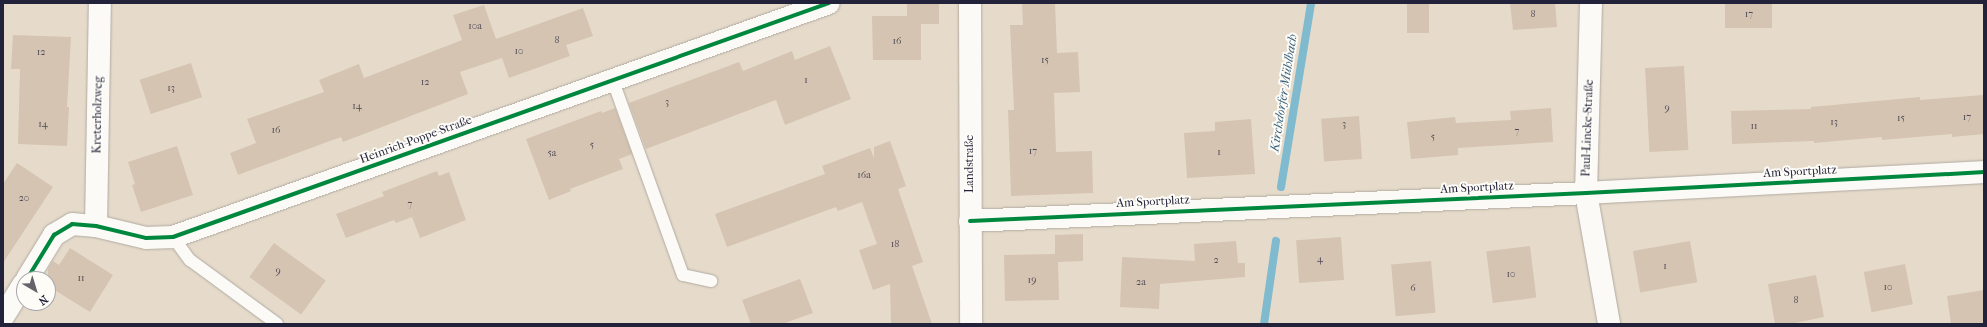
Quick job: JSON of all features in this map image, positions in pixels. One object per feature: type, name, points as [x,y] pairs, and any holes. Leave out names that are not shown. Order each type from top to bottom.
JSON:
[{"type":"street","name":"Kreterholzweg","points":[[96,226],[100,3]]},
{"type":"street","name":"Heinrich-Poppe-Straße","points":[[32,271],[54,235],[72,224],[96,226],[146,238],[173,237],[829,3]]},
{"type":"street","name":"Landstraße","points":[[970,3],[971,324]]},
{"type":"street","name":"Paul-Lincke-Straße","points":[[1591,3],[1586,193],[1609,324]]},
{"type":"street","name":"Am Sportplatz","points":[[970,221],[1586,193],[1984,172]]},
{"type":"street","points":[[3,317],[16,297]]},
{"type":"lane","points":[[613,81],[683,275],[711,281]]},
{"type":"lane","points":[[173,237],[190,260],[276,324]]},
{"type":"building","points":[[907,3],[939,3],[939,24],[921,24],[921,60],[873,60],[872,16],[907,16]]},
{"type":"building","points":[[1022,3],[1055,3],[1057,53],[1078,52],[1080,92],[1054,93],[1056,152],[1092,151],[1093,193],[1011,196],[1008,110],[1014,110],[1010,25],[1023,25]]},
{"type":"building","points":[[1407,3],[1429,3],[1429,33],[1407,33]]},
{"type":"building","points":[[1510,3],[1555,3],[1557,27],[1513,30]]},
{"type":"building","points":[[1725,3],[1772,3],[1772,28],[1725,28]]},
{"type":"building","points":[[484,5],[496,39],[583,8],[593,36],[566,45],[570,56],[509,78],[502,58],[460,72],[468,94],[343,142],[341,137],[238,175],[230,153],[256,143],[247,119],[324,92],[319,80],[359,64],[364,78],[462,40],[453,15]]},
{"type":"building","points":[[13,35],[71,37],[67,107],[69,107],[67,146],[18,144],[20,69],[11,69]]},
{"type":"building","points":[[830,46],[851,99],[785,125],[776,100],[646,149],[629,103],[739,62],[743,71],[792,51],[795,60]]},
{"type":"building","points":[[191,63],[202,97],[151,114],[140,80]]},
{"type":"building","points":[[1684,66],[1688,150],[1649,152],[1645,68]]},
{"type":"building","points":[[1983,95],[1984,134],[1952,137],[1952,134],[1882,140],[1882,137],[1814,143],[1814,141],[1732,144],[1731,111],[1811,109],[1811,107],[1920,97],[1920,100]]},
{"type":"building","points":[[615,108],[632,154],[619,159],[623,169],[570,189],[571,191],[549,200],[526,139],[601,111],[602,113]]},
{"type":"building","points":[[1551,108],[1553,142],[1458,148],[1458,155],[1411,159],[1407,122],[1455,117],[1456,123],[1511,120],[1510,111]]},
{"type":"building","points":[[1359,116],[1362,159],[1324,162],[1321,119]]},
{"type":"building","points":[[1251,119],[1255,174],[1187,178],[1184,133],[1215,131],[1215,122]]},
{"type":"building","points":[[890,141],[906,186],[898,189],[923,262],[912,266],[932,324],[891,324],[890,284],[873,290],[859,250],[877,244],[862,202],[838,211],[836,207],[727,247],[715,214],[825,174],[822,166],[870,148],[874,158],[874,147]]},
{"type":"building","points":[[177,146],[193,195],[141,212],[132,185],[135,184],[128,162]]},
{"type":"building","points":[[17,163],[53,187],[3,263],[3,184]]},
{"type":"building","points":[[437,171],[439,176],[449,172],[466,220],[420,238],[412,217],[396,223],[394,220],[346,238],[336,214],[384,196],[382,192]]},
{"type":"building","points":[[1083,234],[1083,261],[1058,262],[1059,300],[1005,301],[1004,255],[1055,254],[1055,235]]},
{"type":"building","points":[[1341,237],[1344,280],[1299,283],[1296,240]]},
{"type":"building","points":[[1236,241],[1238,263],[1245,263],[1245,277],[1160,284],[1159,309],[1120,307],[1122,257],[1195,261],[1194,244]]},
{"type":"building","points":[[1690,241],[1697,282],[1640,292],[1633,251]]},
{"type":"building","points":[[274,243],[326,281],[301,315],[249,277]]},
{"type":"building","points":[[1530,246],[1536,298],[1493,303],[1486,251]]},
{"type":"building","points":[[70,248],[113,275],[90,312],[56,291],[56,271],[48,271],[48,269],[53,261],[59,265]]},
{"type":"building","points":[[1431,261],[1436,313],[1396,316],[1391,264]]},
{"type":"building","points":[[1905,264],[1913,304],[1872,312],[1864,272]]},
{"type":"building","points":[[1816,275],[1824,317],[1790,324],[1775,324],[1768,284]]},
{"type":"building","points":[[800,279],[813,313],[782,324],[751,324],[742,300]]},
{"type":"building","points":[[1984,290],[1984,324],[1951,324],[1947,296]]},
{"type":"waterway","name":"Kirchdorfer Mühlbach","points":[[1281,187],[1311,3]]},
{"type":"waterway","name":"Kirchdorfer Mühlbach","points":[[1264,324],[1276,241]]},
{"type":"cycle path","points":[[32,271],[54,235],[72,224],[96,226],[146,238],[173,237],[829,3]]},
{"type":"cycle path","points":[[970,221],[1586,193],[1984,172]]}]
